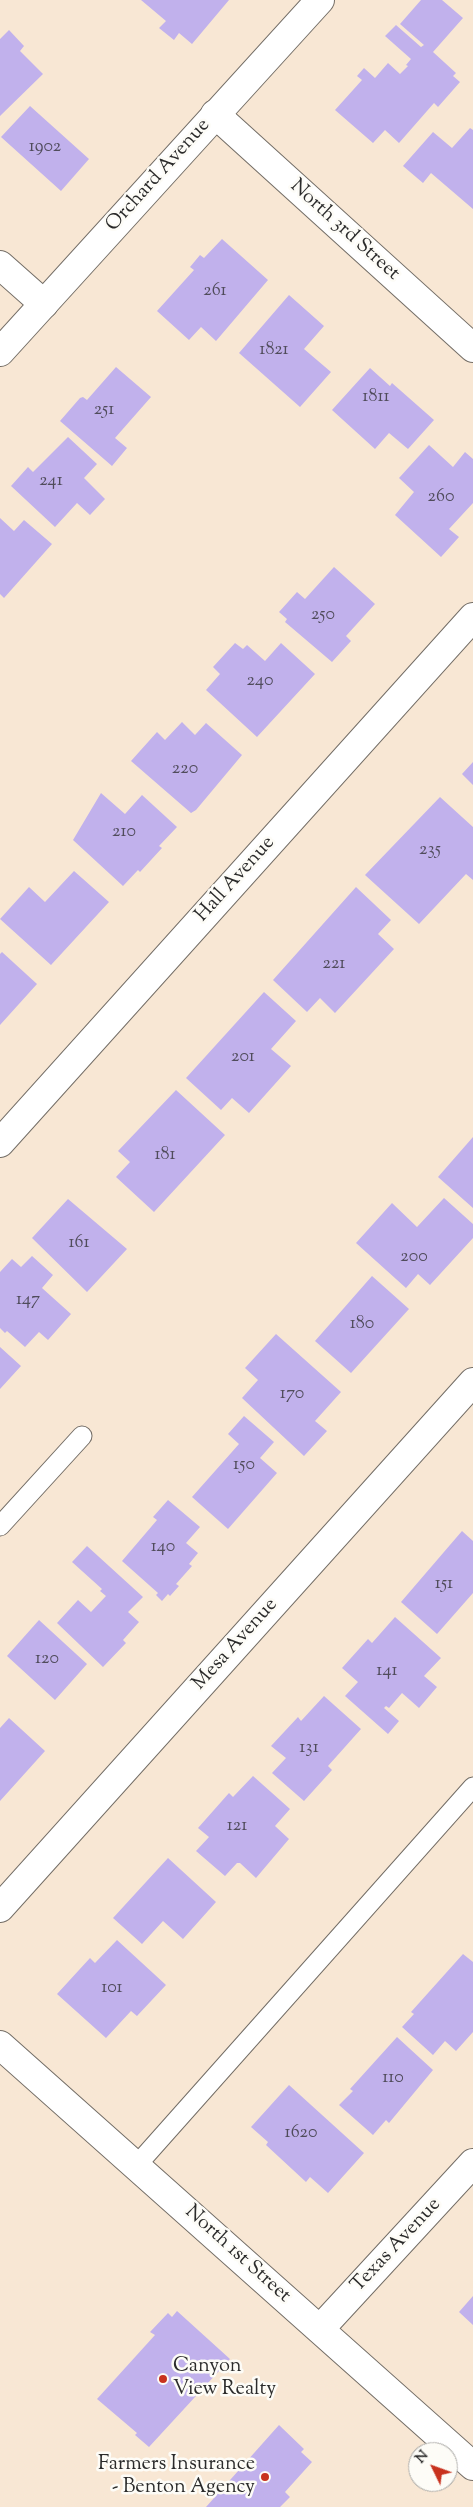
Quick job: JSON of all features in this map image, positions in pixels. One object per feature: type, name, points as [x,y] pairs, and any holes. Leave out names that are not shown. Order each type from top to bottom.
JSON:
[{"type":"street","name":"Orchard Avenue","points":[[0,352],[320,0]]},
{"type":"street","name":"North 3rd Street","points":[[215,114],[473,348]]},
{"type":"street","points":[[0,265],[44,304]]},
{"type":"street","name":"Hall Avenue","points":[[0,1143],[473,617]]},
{"type":"street","name":"Mesa Avenue","points":[[0,1908],[473,1382]]},
{"type":"street","name":"North 1st Street","points":[[0,2045],[473,2466]]},
{"type":"street","name":"Texas Avenue","points":[[320,2329],[473,2163]]},
{"type":"lane","points":[[0,1526],[82,1436]]},
{"type":"lane","points":[[136,2166],[473,1786]]},
{"type":"building","points":[[141,0],[229,0],[192,44],[179,33],[174,40],[159,28],[166,21]]},
{"type":"building","points":[[421,0],[442,0],[463,18],[433,52],[456,73],[453,76],[460,82],[438,107],[434,103],[399,143],[385,130],[373,143],[335,110],[362,80],[357,76],[364,68],[375,78],[388,63],[400,74],[408,66],[406,65],[411,59],[385,36],[396,25],[421,47],[424,45],[400,24]]},
{"type":"building","points":[[9,30],[24,46],[20,51],[43,74],[0,116],[0,39]]},
{"type":"building","points":[[30,106],[89,159],[61,191],[1,137]]},
{"type":"building","points":[[470,128],[473,130],[473,209],[431,173],[423,183],[403,166],[433,132],[452,148]]},
{"type":"building","points":[[222,239],[268,280],[216,341],[201,327],[189,340],[157,311],[194,270],[190,267],[200,255],[204,258]]},
{"type":"building","points":[[289,295],[324,326],[304,349],[331,372],[300,407],[239,353]]},
{"type":"building","points":[[116,367],[151,397],[115,438],[127,448],[112,466],[60,421],[80,398],[83,397],[87,400]]},
{"type":"building","points":[[370,368],[390,386],[392,383],[434,420],[408,449],[389,433],[375,449],[332,410]]},
{"type":"building","points":[[68,437],[97,464],[84,478],[105,499],[90,515],[77,503],[55,527],[11,486],[28,467],[33,472]]},
{"type":"building","points":[[429,445],[453,467],[465,452],[473,459],[473,503],[449,529],[459,537],[441,557],[395,515],[414,492],[399,478]]},
{"type":"building","points":[[0,518],[14,531],[24,520],[52,544],[4,598],[0,594]]},
{"type":"building","points":[[334,567],[375,604],[346,636],[351,641],[332,662],[285,622],[287,619],[279,612],[297,592],[305,599]]},
{"type":"building","points":[[235,643],[243,649],[247,645],[265,661],[281,643],[315,674],[257,737],[206,690],[220,674],[213,667]]},
{"type":"building","points":[[182,722],[195,735],[206,723],[242,755],[196,810],[191,813],[131,761],[157,732],[165,740]]},
{"type":"building","points":[[473,762],[473,785],[462,774]]},
{"type":"building","points":[[101,793],[125,814],[142,795],[177,827],[159,846],[162,848],[140,872],[138,870],[123,886],[73,840]]},
{"type":"building","points":[[440,797],[473,827],[473,880],[466,874],[419,924],[365,875]]},
{"type":"building","points":[[74,871],[109,902],[51,965],[0,919],[29,887],[45,902]]},
{"type":"building","points":[[356,887],[391,920],[378,934],[394,949],[335,1013],[320,998],[307,1012],[273,980]]},
{"type":"building","points":[[2,952],[37,984],[0,1025],[0,954]]},
{"type":"building","points":[[264,992],[296,1021],[271,1049],[291,1066],[249,1113],[232,1098],[221,1110],[186,1078]]},
{"type":"building","points":[[176,1090],[225,1135],[154,1212],[116,1177],[130,1162],[118,1151]]},
{"type":"building","points":[[473,1137],[473,1208],[438,1177]]},
{"type":"building","points":[[444,1198],[473,1224],[473,1238],[430,1285],[418,1274],[406,1288],[356,1243],[392,1203],[417,1227]]},
{"type":"building","points":[[68,1199],[127,1249],[87,1292],[32,1238]]},
{"type":"building","points":[[32,1256],[53,1275],[42,1288],[71,1314],[48,1340],[39,1332],[25,1347],[7,1331],[5,1333],[0,1328],[0,1272],[12,1259],[21,1267]]},
{"type":"building","points":[[372,1276],[409,1309],[351,1373],[315,1341]]},
{"type":"building","points":[[276,1334],[341,1392],[315,1421],[327,1431],[304,1456],[242,1398],[258,1380],[245,1368]]},
{"type":"building","points":[[0,1347],[21,1366],[0,1389]]},
{"type":"building","points":[[244,1416],[274,1442],[260,1458],[277,1473],[228,1529],[192,1497],[239,1444],[228,1434]]},
{"type":"building","points":[[168,1500],[200,1527],[186,1543],[198,1553],[189,1564],[192,1566],[176,1584],[179,1586],[170,1596],[168,1594],[162,1601],[156,1595],[158,1593],[122,1561],[157,1520],[153,1517]]},
{"type":"building","points":[[462,1531],[473,1541],[473,1593],[437,1634],[401,1602]]},
{"type":"building","points":[[87,1546],[143,1597],[128,1612],[139,1622],[123,1640],[126,1643],[103,1667],[57,1623],[78,1600],[91,1612],[106,1596],[100,1591],[102,1589],[72,1562]]},
{"type":"building","points":[[395,1617],[441,1658],[424,1676],[437,1687],[419,1708],[402,1693],[389,1708],[386,1706],[384,1708],[399,1721],[388,1734],[345,1696],[358,1682],[342,1668],[368,1639],[372,1643]]},
{"type":"building","points":[[39,1620],[87,1664],[55,1700],[7,1656]]},
{"type":"building","points":[[324,1696],[361,1729],[328,1766],[332,1770],[304,1801],[272,1773],[286,1758],[271,1746],[298,1717],[301,1721]]},
{"type":"building","points":[[9,1718],[45,1751],[0,1801],[0,1728]]},
{"type":"building","points":[[253,1776],[290,1809],[275,1826],[289,1839],[256,1878],[240,1863],[237,1863],[225,1876],[196,1851],[209,1837],[198,1828],[229,1793],[233,1797]]},
{"type":"building","points":[[168,1858],[216,1902],[183,1939],[163,1921],[142,1944],[113,1918]]},
{"type":"building","points":[[117,1940],[166,1985],[137,2016],[131,2011],[106,2038],[57,1994],[90,1958],[95,1963]]},
{"type":"building","points":[[463,1954],[473,1962],[473,2032],[456,2051],[445,2041],[433,2055],[402,2027],[414,2014],[411,2012]]},
{"type":"building","points":[[397,2037],[433,2070],[389,2123],[386,2120],[373,2135],[339,2105],[353,2091],[350,2089]]},
{"type":"building","points":[[289,2085],[364,2153],[328,2193],[310,2177],[306,2182],[266,2145],[268,2142],[251,2127]]},
{"type":"building","points":[[473,2296],[473,2325],[459,2312]]},
{"type":"building","name":"Canyon View Realty","points":[[177,2311],[230,2359],[149,2447],[135,2435],[137,2433],[97,2399],[155,2335],[150,2332],[168,2313],[172,2317]]},
{"type":"building","name":"Farmers Insurance - Benton Agency","points":[[279,2425],[304,2449],[301,2452],[312,2462],[285,2492],[290,2497],[280,2507],[206,2507]]},
{"type":"place","name":"Canyon View Realty","points":[[163,2379]]},
{"type":"place","name":"Farmers Insurance - Benton Agency","points":[[265,2477]]}]
